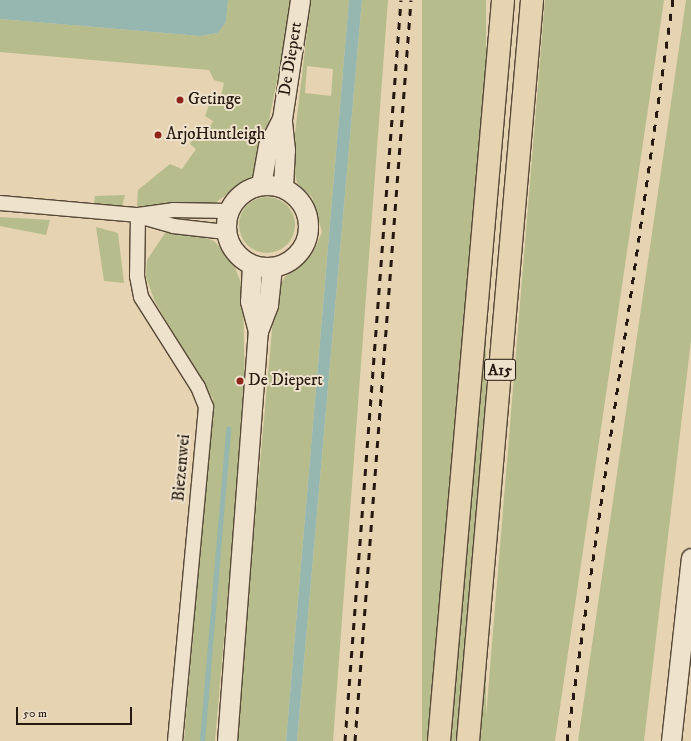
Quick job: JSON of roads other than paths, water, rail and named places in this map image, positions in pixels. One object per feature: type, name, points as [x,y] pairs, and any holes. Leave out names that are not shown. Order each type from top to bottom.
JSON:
[{"type":"highway","name":"A15","points":[[439,741],[502,0]]},
{"type":"highway","name":"A15","points":[[468,741],[532,0]]},
{"type":"main road","name":"De Diepert","points":[[283,187],[285,150],[282,119],[300,0]]},
{"type":"main road","name":"De Diepert","points":[[261,185],[268,146],[282,119]]},
{"type":"main road","points":[[261,185],[283,187],[303,205],[308,231],[296,255],[272,267],[252,265],[235,252],[226,232],[228,211],[241,194],[261,185]]},
{"type":"main road","points":[[252,265],[250,300],[258,331]]},
{"type":"main road","points":[[227,741],[258,331],[268,305],[272,267]]},
{"type":"main road","points":[[671,741],[691,558]]},
{"type":"street","points":[[0,203],[138,215],[173,226],[226,232]]},
{"type":"street","points":[[138,215],[173,210],[228,211]]},
{"type":"street","name":"Biezenwei","points":[[138,215],[137,276],[141,297],[198,387],[206,407],[175,741]]},
{"type":"water","points":[[0,0],[228,0],[226,22],[218,33],[200,36],[0,19]]},
{"type":"water","points":[[349,0],[362,0],[297,741],[286,741]]},
{"type":"waterway","points":[[202,741],[228,429]]},
{"type":"railway","points":[[345,741],[401,0]]},
{"type":"railway","points":[[355,741],[411,0]]},
{"type":"railway","points":[[567,741],[673,0]]},
{"type":"place","name":"Getinge","points":[[180,100]]},
{"type":"place","name":"ArjoHuntleigh","points":[[158,135]]},
{"type":"place","name":"De Diepert","points":[[240,381]]}]
